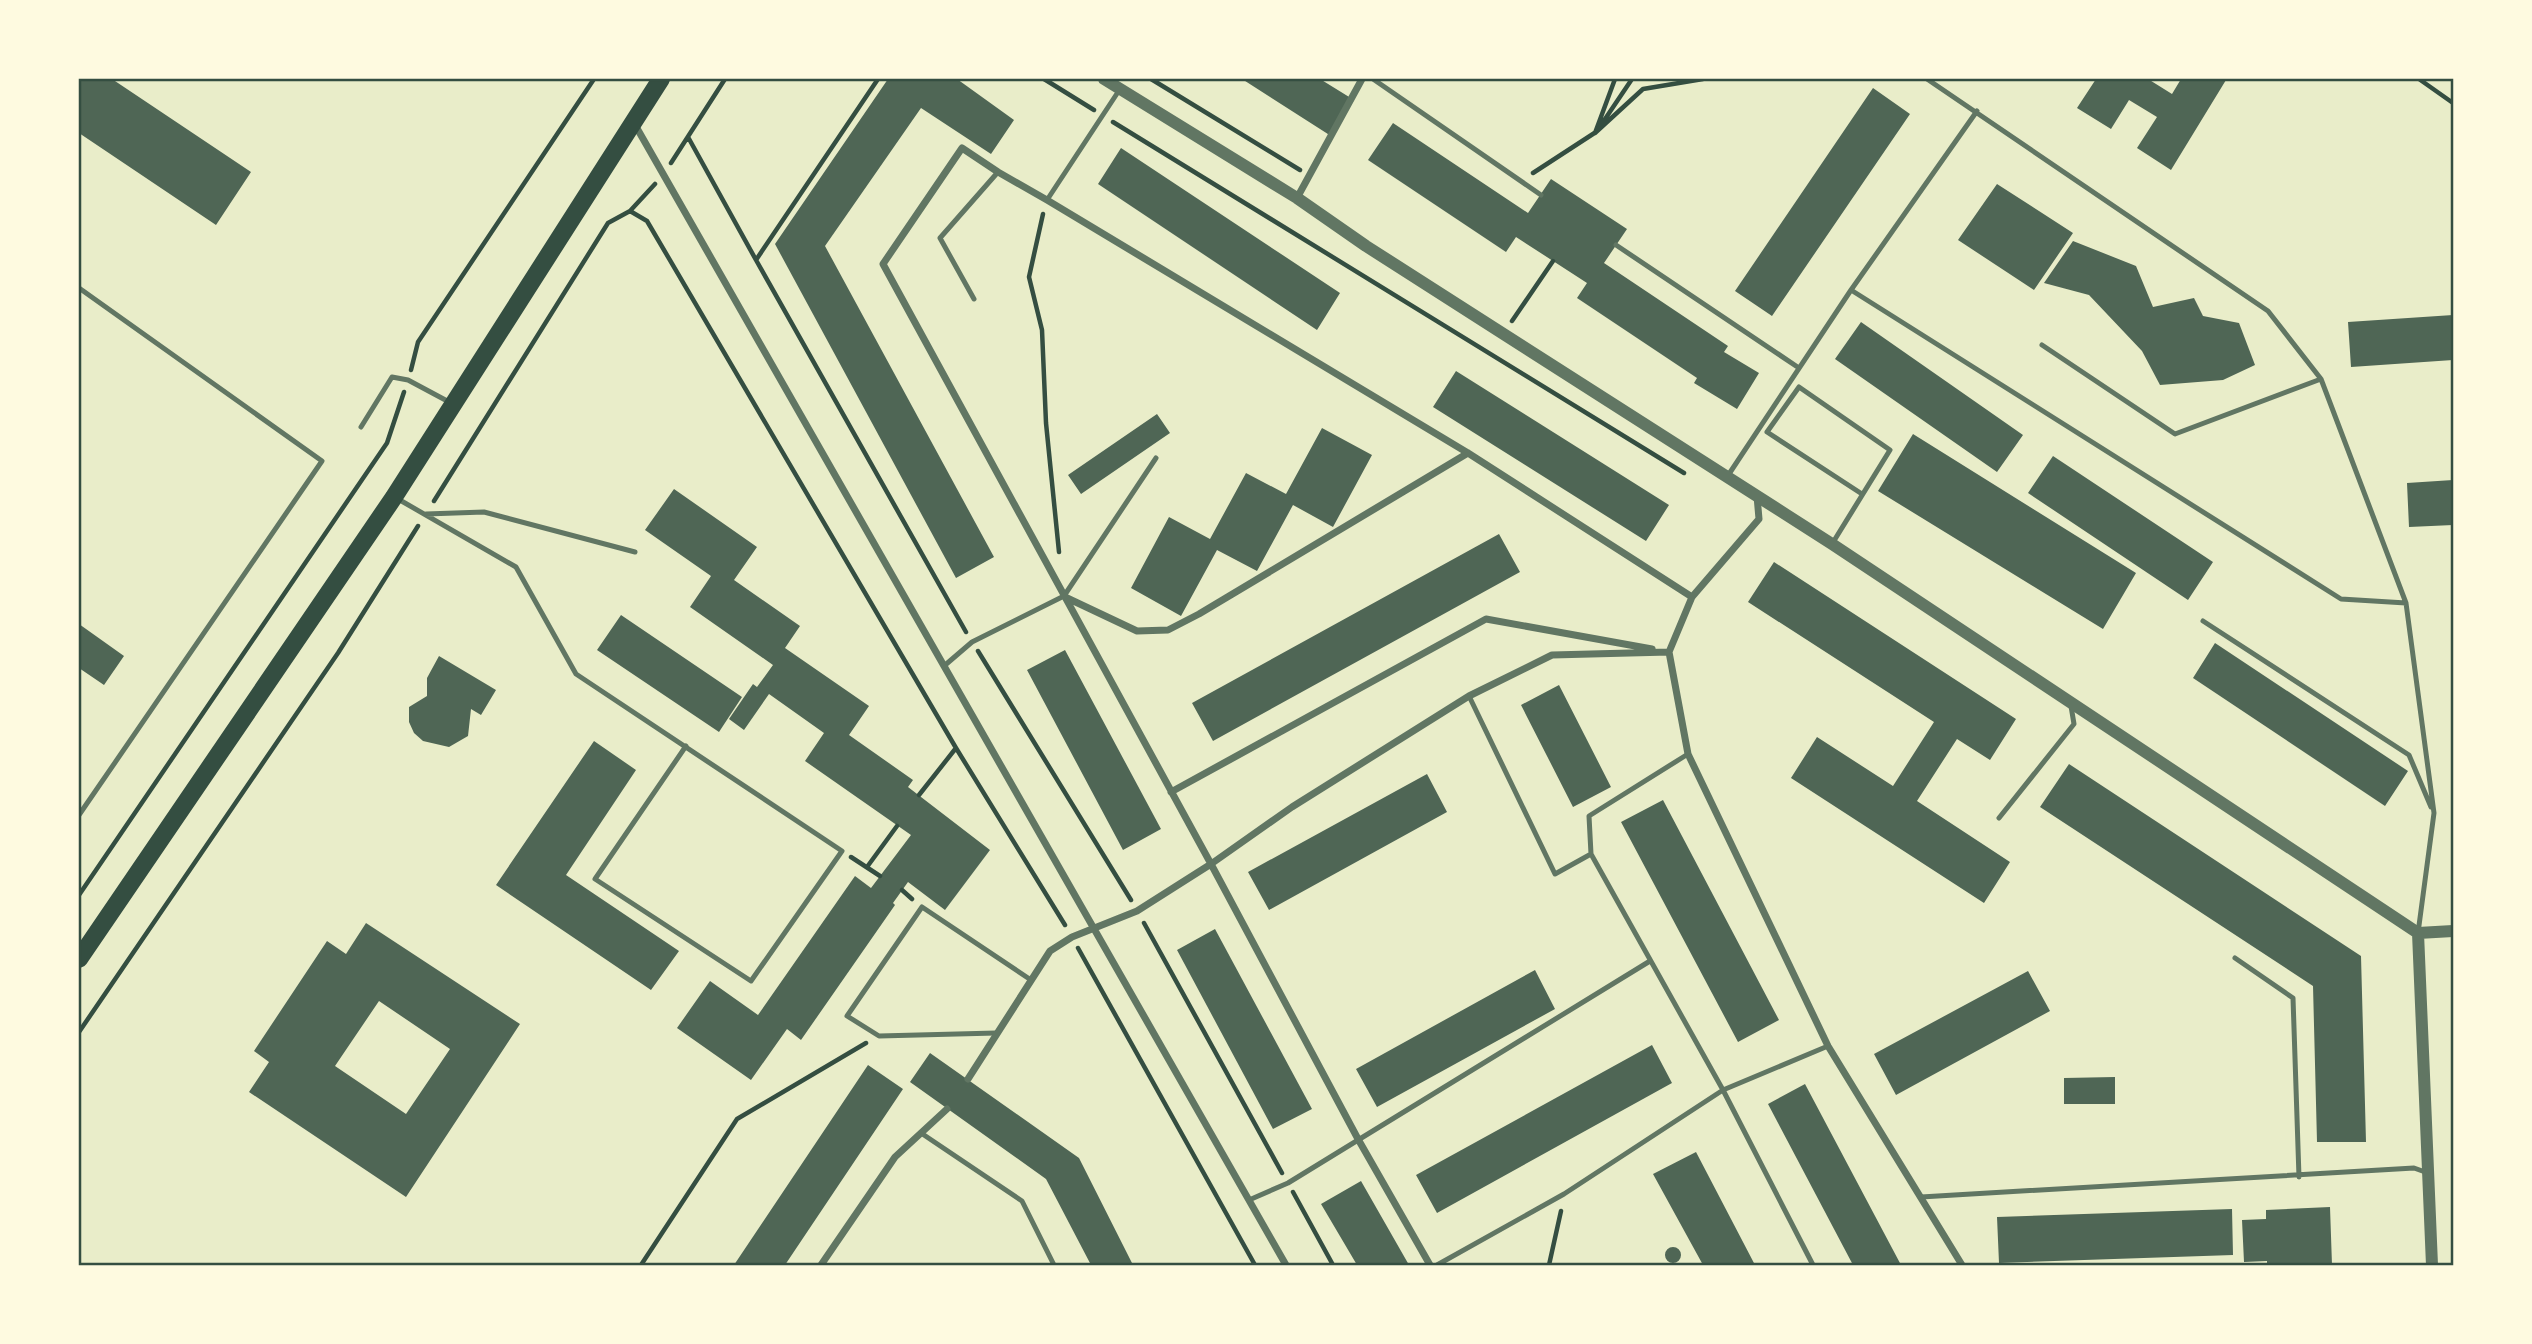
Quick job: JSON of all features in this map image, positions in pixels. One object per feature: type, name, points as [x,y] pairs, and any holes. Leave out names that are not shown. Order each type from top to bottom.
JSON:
[{"type":"main road","points":[[79,959],[394,497],[661,79]]},
{"type":"street","points":[[1104,79],[1297,198],[1366,246],[1832,544],[2418,933],[2453,931]]},
{"type":"street","points":[[1297,198],[1362,79]]},
{"type":"street","points":[[632,121],[1286,1265]]},
{"type":"street","points":[[1430,1265],[1357,1139],[1211,864],[883,264],[962,148],[998,173],[1048,200],[1468,453],[1692,597]]},
{"type":"street","points":[[1064,596],[1137,631],[1168,630],[1468,453]]},
{"type":"street","points":[[1757,496],[1759,519],[1692,597],[1670,652],[1688,754],[1828,1046],[1962,1265]]},
{"type":"street","points":[[1171,792],[1486,619],[1670,652]]},
{"type":"street","points":[[968,1079],[1050,951],[1072,937],[1138,911],[1292,807],[1469,696],[1552,654],[1670,652]]},
{"type":"street","points":[[2418,933],[2432,1265]]},
{"type":"street","points":[[821,1265],[895,1157],[947,1109]]},
{"type":"lane","points":[[1373,79],[1541,195]]},
{"type":"lane","points":[[1927,79],[2268,311],[2321,379],[2406,603],[2434,813],[2418,933]]},
{"type":"lane","points":[[1048,200],[1120,89]]},
{"type":"lane","points":[[1727,477],[1851,290],[1977,111]]},
{"type":"lane","points":[[974,299],[940,238],[998,173]]},
{"type":"lane","points":[[1616,244],[1799,368]]},
{"type":"lane","points":[[79,288],[322,461],[79,815]]},
{"type":"lane","points":[[1851,290],[2341,599],[2406,603]]},
{"type":"lane","points":[[2042,345],[2175,434],[2321,379]]},
{"type":"lane","points":[[361,427],[392,377],[408,380],[454,405]]},
{"type":"lane","points":[[1832,544],[1890,450],[1799,387],[1766,432],[1862,494]]},
{"type":"lane","points":[[944,666],[972,642],[1064,596],[1156,458]]},
{"type":"lane","points":[[394,497],[516,567],[576,674],[686,746],[842,851],[751,982],[595,879],[686,746]]},
{"type":"lane","points":[[426,514],[484,512],[635,552]]},
{"type":"lane","points":[[2203,621],[2409,755],[2434,813]]},
{"type":"lane","points":[[1469,696],[1555,874],[1591,854]]},
{"type":"lane","points":[[1998,818],[2074,724],[2071,702]]},
{"type":"lane","points":[[1688,754],[1589,816],[1591,854],[1723,1090],[1813,1265]]},
{"type":"lane","points":[[996,1033],[879,1036],[847,1016],[922,907],[1031,980]]},
{"type":"lane","points":[[2235,958],[2293,998],[2299,1177]]},
{"type":"lane","points":[[1249,1200],[1288,1183],[1650,961]]},
{"type":"lane","points":[[1437,1265],[1564,1194],[1723,1090],[1828,1046]]},
{"type":"lane","points":[[921,1133],[1022,1202],[1054,1265]]},
{"type":"lane","points":[[1921,1197],[2299,1177],[2414,1168],[2428,1173]]},
{"type":"path","points":[[79,895],[387,443],[418,342],[594,79]]},
{"type":"path","points":[[79,1032],[338,653],[608,223],[630,211],[663,175],[725,79]]},
{"type":"path","points":[[756,260],[878,79]]},
{"type":"path","points":[[1044,79],[1687,475]]},
{"type":"path","points":[[1151,79],[1309,176]]},
{"type":"path","points":[[1595,132],[1615,79]]},
{"type":"path","points":[[1595,132],[1632,79]]},
{"type":"path","points":[[1520,181],[1595,132],[1643,89],[1703,79]]},
{"type":"path","points":[[2419,79],[2453,103]]},
{"type":"path","points":[[688,137],[972,642],[1138,911],[1334,1265]]},
{"type":"path","points":[[1048,200],[1029,277],[1042,330],[1045,423],[1060,559]]},
{"type":"path","points":[[630,211],[647,221],[956,747],[1072,937],[1255,1265]]},
{"type":"path","points":[[1503,334],[1553,261]]},
{"type":"path","points":[[919,795],[956,747]]},
{"type":"path","points":[[867,867],[897,826]]},
{"type":"path","points":[[842,851],[880,876]]},
{"type":"path","points":[[641,1265],[737,1119],[879,1036]]},
{"type":"path","points":[[1549,1265],[1564,1194]]},
{"type":"building","points":[[79,79],[112,79],[251,172],[216,225],[79,133]]},
{"type":"building","points":[[888,79],[957,79],[1014,120],[991,154],[921,108],[825,246],[994,557],[956,578],[775,244]]},
{"type":"building","points":[[1242,79],[1320,79],[1354,100],[1331,136]]},
{"type":"building","points":[[2096,79],[2148,79],[2172,94],[2181,79],[2226,80],[2171,170],[2137,148],[2157,117],[2129,100],[2111,129],[2077,108]]},
{"type":"building","points":[[1873,88],[1910,114],[1772,316],[1735,291]]},
{"type":"building","points":[[1393,123],[1528,213],[1551,179],[1627,229],[1604,263],[1728,346],[1724,352],[1759,373],[1737,409],[1694,383],[1697,378],[1577,298],[1587,283],[1516,237],[1506,252],[1368,160]]},
{"type":"building","points":[[1121,148],[1340,293],[1317,330],[1098,184]]},
{"type":"building","points":[[1997,184],[2073,233],[2034,290],[1958,240]]},
{"type":"building","points":[[2073,241],[2136,266],[2153,307],[2194,298],[2203,316],[2239,323],[2255,365],[2223,380],[2160,385],[2142,351],[2089,295],[2044,283]]},
{"type":"building","points":[[2453,315],[2453,360],[2351,367],[2348,322]]},
{"type":"building","points":[[1861,322],[2023,435],[1997,472],[1835,359]]},
{"type":"building","points":[[1456,371],[1669,505],[1646,541],[1433,407]]},
{"type":"building","points":[[1157,414],[1170,433],[1081,494],[1068,475]]},
{"type":"building","points":[[1322,428],[1372,455],[1333,527],[1293,505],[1257,571],[1217,550],[1181,616],[1131,588],[1169,517],[1210,539],[1246,473],[1286,494]]},
{"type":"building","points":[[1913,434],[2136,573],[2103,629],[1878,491]]},
{"type":"building","points":[[2053,456],[2213,562],[2188,600],[2028,493]]},
{"type":"building","points":[[2453,480],[2453,525],[2409,527],[2407,483]]},
{"type":"building","points":[[674,489],[757,547],[734,580],[800,626],[785,648],[869,706],[849,735],[913,780],[908,787],[990,850],[945,910],[908,882],[893,903],[895,905],[801,1040],[787,1029],[751,1080],[677,1028],[710,981],[758,1015],[855,876],[871,888],[911,835],[805,761],[824,733],[769,694],[744,730],[729,719],[753,684],[757,687],[773,665],[690,607],[711,576],[645,530]]},
{"type":"building","points":[[1499,534],[1520,572],[1213,741],[1192,703]]},
{"type":"building","points":[[1774,562],[2016,719],[1990,760],[1957,739],[1917,801],[2010,862],[1984,903],[1791,778],[1817,737],[1893,786],[1934,722],[1748,602]]},
{"type":"building","points":[[621,615],[742,697],[719,732],[597,650]]},
{"type":"building","points":[[79,624],[124,656],[104,685],[79,668]]},
{"type":"building","points":[[2215,643],[2408,771],[2385,806],[2193,678]]},
{"type":"building","points":[[1065,650],[1161,829],[1123,850],[1027,670]]},
{"type":"building","points":[[439,656],[496,690],[481,715],[471,709],[468,736],[449,747],[423,741],[414,733],[409,722],[409,707],[427,696],[427,678]]},
{"type":"building","points":[[1559,685],[1611,787],[1573,807],[1521,705]]},
{"type":"building","points":[[594,741],[636,770],[566,875],[679,951],[651,990],[496,885]]},
{"type":"building","points":[[2069,764],[2361,956],[2366,1142],[2317,1142],[2313,986],[2040,807]]},
{"type":"building","points":[[1427,774],[1447,812],[1269,910],[1248,872]]},
{"type":"building","points":[[1663,800],[1779,1020],[1738,1042],[1621,822]]},
{"type":"building","points":[[366,923],[520,1024],[406,1197],[249,1092],[269,1062],[254,1051],[327,941],[346,954]],"holes":[[[379,1001],[450,1049],[406,1114],[335,1066]]]},
{"type":"building","points":[[1215,929],[1312,1109],[1273,1129],[1177,950]]},
{"type":"building","points":[[1535,970],[1555,1009],[1377,1107],[1356,1069]]},
{"type":"building","points":[[2028,971],[2050,1011],[1896,1095],[1874,1054]]},
{"type":"building","points":[[1652,1045],[1672,1083],[1437,1213],[1416,1175]]},
{"type":"building","points":[[930,1053],[1079,1158],[1133,1265],[1091,1265],[1046,1179],[910,1082]]},
{"type":"building","points":[[868,1065],[903,1089],[785,1265],[734,1265]]},
{"type":"building","points":[[2115,1077],[2115,1104],[2064,1104],[2064,1078]]},
{"type":"building","points":[[1805,1084],[1901,1265],[1853,1265],[1768,1104]]},
{"type":"building","points":[[1696,1152],[1755,1265],[1703,1265],[1653,1174]]},
{"type":"building","points":[[1361,1181],[1409,1265],[1357,1265],[1321,1204]]},
{"type":"building","points":[[2330,1207],[2332,1265],[2267,1265],[2267,1261],[2244,1262],[2242,1220],[2266,1219],[2266,1210]]},
{"type":"building","points":[[2232,1209],[2233,1255],[1999,1263],[1997,1217]]},
{"type":"building","points":[[1670,1247],[1676,1247],[1681,1255],[1679,1261],[1670,1263],[1665,1258],[1665,1252]]}]
